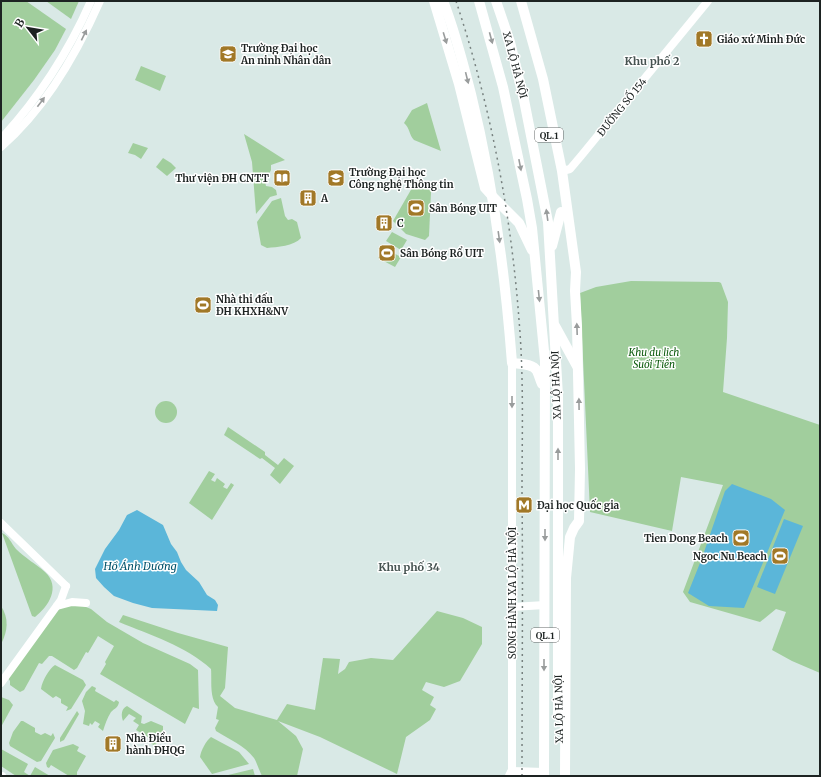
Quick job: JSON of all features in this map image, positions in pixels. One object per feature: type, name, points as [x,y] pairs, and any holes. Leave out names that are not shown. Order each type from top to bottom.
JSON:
[{"type":"highway","points":[[434,1],[459,84],[485,188],[519,223],[535,257]]},
{"type":"highway","points":[[443,1],[455,34],[465,71],[483,142],[494,198],[503,263],[512,363]]},
{"type":"highway","name":"XA LỘ HÀ NỘI","points":[[479,1],[500,73],[517,148],[532,228],[545,361],[544,774]]},
{"type":"highway","name":"XA LỘ HÀ NỘI","points":[[496,1],[510,42],[546,209],[558,396],[558,551],[562,577],[565,776]]},
{"type":"highway","name":"XA LỘ HÀ NỘI","points":[[515,1],[542,98],[559,172],[561,212],[567,226]]},
{"type":"highway","name":"XA LỘ HÀ NỘI","points":[[521,1],[543,79],[567,226],[569,272],[575,291],[578,326],[580,521],[574,528],[570,537],[562,577],[559,776]]},
{"type":"highway","points":[[550,254],[561,212]]},
{"type":"highway","points":[[554,323],[578,368]]},
{"type":"highway","name":"XA LỘ HÀ NỘI","points":[[512,363],[525,364],[535,368],[545,389]]},
{"type":"highway","points":[[558,551],[566,529],[580,513]]},
{"type":"highway","points":[[559,741],[565,727]]},
{"type":"highway","points":[[512,775],[544,774]]},
{"type":"street","points":[[1,138],[24,112],[59,65],[91,1]]},
{"type":"street","points":[[1,146],[18,131],[55,84],[78,48],[100,1]]},
{"type":"street","name":"ĐƯỜNG SỐ 154","points":[[559,172],[570,168],[577,160],[708,1]]},
{"type":"street","name":"SONG HÀNH XA LỘ HÀ NỘI","points":[[512,363],[512,775]]},
{"type":"street","points":[[1,523],[66,586]]},
{"type":"street","points":[[1,675],[57,606],[66,586]]},
{"type":"street","points":[[1,683],[66,586]]},
{"type":"street","points":[[57,606],[72,602],[86,603]]},
{"type":"street","points":[[512,607],[545,605]]},
{"type":"green space","points":[[1,1],[26,1],[66,29],[55,50],[34,80],[1,122]]},
{"type":"green space","points":[[46,1],[79,1],[71,19]]},
{"type":"green space","points":[[141,66],[166,76],[160,91],[135,80]]},
{"type":"green space","points":[[427,103],[441,151],[414,140],[404,123],[412,110]]},
{"type":"green space","points":[[244,134],[285,160],[271,165],[269,174],[266,174],[264,177],[266,186],[272,187],[276,190],[277,195],[270,197],[256,214],[252,162]]},
{"type":"green space","points":[[133,143],[148,148],[141,159],[128,153]]},
{"type":"green space","points":[[163,158],[176,168],[167,176],[156,167]]},
{"type":"green space","name":"Sân Bóng UIT","points":[[422,184],[430,189],[431,192],[429,236],[425,240],[406,234],[393,221],[412,188],[416,185]]},
{"type":"green space","points":[[281,198],[285,216],[288,220],[292,219],[297,222],[301,238],[294,243],[280,247],[267,248],[261,245],[257,222],[272,201]]},
{"type":"green space","points":[[392,232],[407,240],[401,250],[386,241]]},
{"type":"green space","name":"Sân Bóng Rổ UIT","points":[[384,248],[401,257],[395,267],[378,258]]},
{"type":"green space","name":"Khu du lịch Suối Tiên","points":[[631,281],[721,283],[728,302],[723,392],[820,425],[820,673],[792,661],[772,650],[786,612],[776,609],[760,622],[690,602],[683,592],[723,485],[681,477],[672,531],[590,512],[580,293],[596,287]]},
{"type":"green space","points":[[166,401],[174,404],[177,412],[174,420],[166,423],[158,420],[155,412],[158,404]]},
{"type":"green space","points":[[228,427],[265,452],[265,455],[278,465],[284,458],[294,466],[280,484],[270,475],[275,468],[262,458],[260,459],[224,435]]},
{"type":"green space","points":[[209,471],[215,474],[211,480],[215,482],[217,478],[225,484],[223,487],[227,489],[231,483],[234,485],[212,520],[189,503]]},
{"type":"green space","points":[[2,533],[19,552],[45,572],[50,578],[53,590],[49,602],[35,617],[32,616]]},
{"type":"green space","points":[[81,605],[91,609],[107,622],[143,643],[190,664],[198,670],[199,709],[193,707],[185,724],[100,674],[114,646],[98,636],[88,653],[86,652],[77,668],[74,670],[52,656],[49,656],[42,664],[39,663],[24,690],[20,692],[10,685],[8,678],[50,618],[62,606]]},
{"type":"green space","points":[[1,606],[4,611],[7,625],[1,644]]},
{"type":"green space","points":[[437,611],[463,618],[482,627],[482,644],[460,681],[444,687],[426,682],[422,690],[434,697],[430,705],[436,709],[430,720],[406,737],[397,774],[320,737],[278,721],[296,736],[303,749],[297,776],[262,776],[254,758],[246,750],[216,731],[215,728],[219,720],[216,719],[218,707],[215,704],[212,694],[211,669],[179,647],[119,622],[123,615],[228,647],[225,688],[220,696],[235,708],[277,720],[287,704],[315,710],[323,658],[340,659],[338,674],[345,669],[349,662],[371,658],[393,660]]},
{"type":"green space","points":[[55,665],[83,680],[86,685],[71,709],[66,711],[68,707],[61,703],[61,699],[56,696],[53,698],[41,689],[50,669]]},
{"type":"green space","points":[[92,686],[96,688],[95,691],[114,702],[116,700],[119,702],[117,707],[111,712],[103,731],[98,727],[100,724],[95,721],[92,725],[90,723],[89,726],[83,724],[85,711],[82,701],[86,692]]},
{"type":"green space","points":[[1,697],[9,700],[13,705],[1,727]]},
{"type":"green space","points":[[127,706],[142,716],[141,723],[144,724],[151,721],[163,726],[163,733],[155,746],[149,742],[151,739],[136,730],[139,725],[133,721],[136,718],[129,714],[123,721],[122,712]]},
{"type":"green space","points":[[77,711],[79,714],[64,740],[60,742],[60,738]]},
{"type":"green space","points":[[21,721],[35,728],[35,732],[41,735],[45,733],[51,736],[53,733],[55,738],[41,761],[37,762],[10,746],[9,743],[13,732]]},
{"type":"green space","points":[[211,737],[239,752],[249,764],[212,774],[200,757],[201,751]]},
{"type":"green space","points":[[73,744],[79,747],[77,751],[86,756],[77,772],[77,776],[69,776],[51,765],[49,768],[47,767],[46,763],[53,750]]},
{"type":"green space","points":[[1,749],[28,764],[24,772],[30,776],[16,776],[1,766]]},
{"type":"green space","points":[[35,767],[50,776],[30,776]]},
{"type":"green space","points":[[253,769],[255,776],[224,776]]},
{"type":"water","name":"Tien Dong Beach","points":[[732,484],[771,499],[785,510],[744,608],[709,606],[688,593],[702,558],[725,491]]},
{"type":"water","name":"Hồ Ánh Dương","points":[[137,510],[163,525],[171,544],[186,570],[199,582],[207,595],[215,600],[218,605],[217,611],[152,608],[133,603],[114,596],[96,578],[95,569],[105,549],[119,530],[127,515]]},
{"type":"water","name":"Ngoc Nu Beach","points":[[784,519],[803,526],[775,594],[757,587]]},
{"type":"railway","points":[[456,1],[489,119],[505,199],[511,239],[519,320],[522,363],[522,776]]},
{"type":"place","name":"Giáo xứ Minh Đức","points":[[704,39]]},
{"type":"place","name":"Trường Đại học An ninh Nhân dân","points":[[228,54]]},
{"type":"place","name":"Thư viện ĐH CNTT","points":[[282,178]]},
{"type":"place","name":"Trường Đại học Công nghệ Thông tin","points":[[336,178]]},
{"type":"place","name":"A","points":[[308,198]]},
{"type":"place","name":"Sân Bóng UIT","points":[[416,208]]},
{"type":"place","name":"C","points":[[384,223]]},
{"type":"place","name":"Sân Bóng Rổ UIT","points":[[387,253]]},
{"type":"place","name":"Nhà thi đấu ĐH KHXH&NV","points":[[203,305]]},
{"type":"place","name":"Đại học Quốc gia","points":[[524,505]]},
{"type":"place","name":"Tien Dong Beach","points":[[741,538]]},
{"type":"place","name":"Ngoc Nu Beach","points":[[780,556]]},
{"type":"place","name":"Nhà Điều hành ĐHQG","points":[[113,744]]},
{"type":"district","name":"Khu phố 2","points":[[652,61]]},
{"type":"district","name":"Khu phố 34","points":[[409,567]]}]
